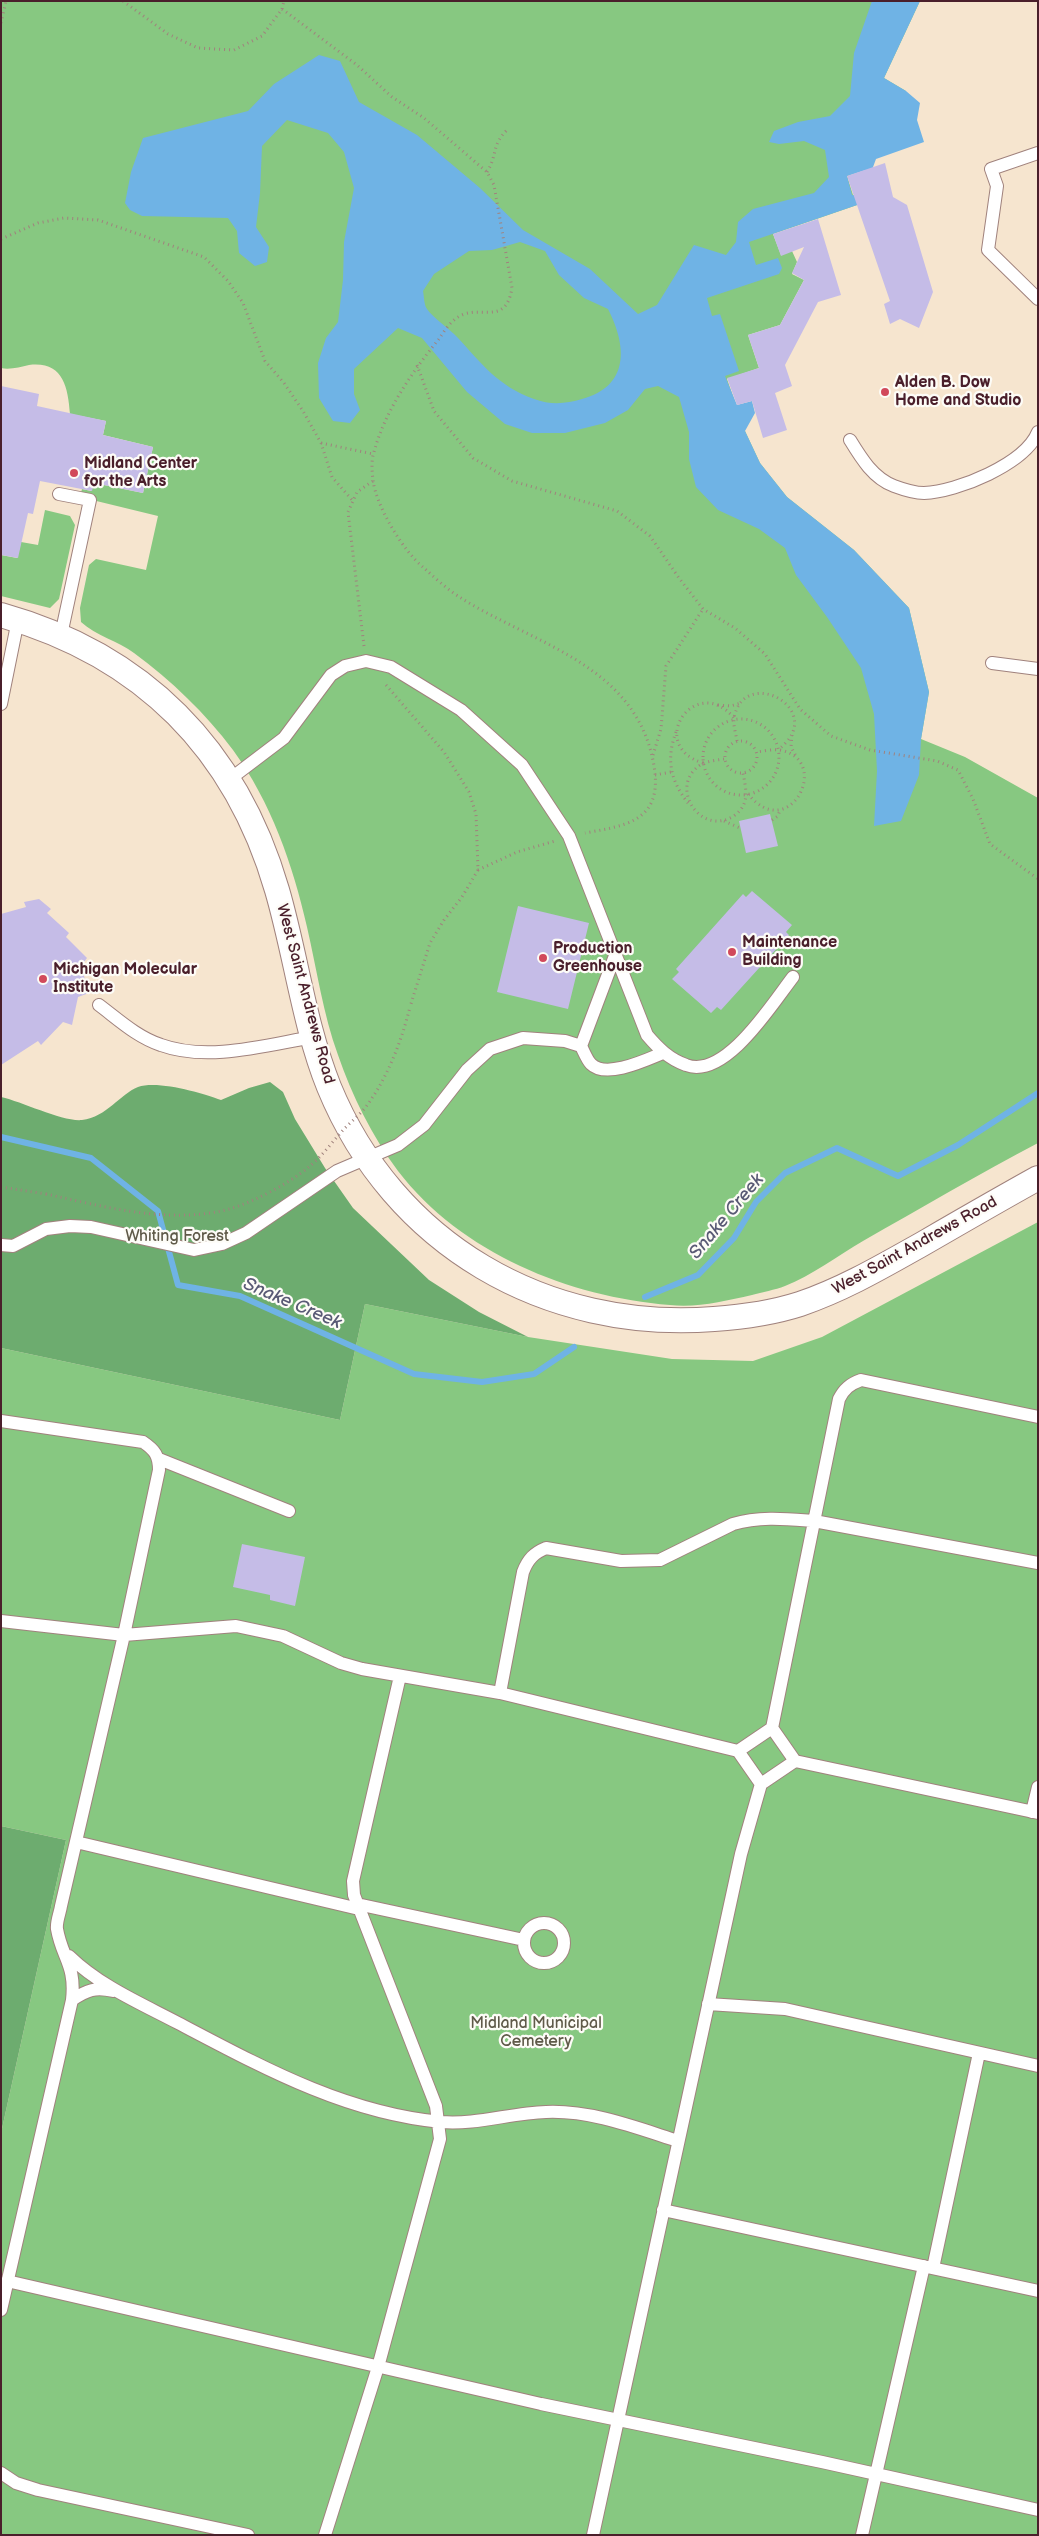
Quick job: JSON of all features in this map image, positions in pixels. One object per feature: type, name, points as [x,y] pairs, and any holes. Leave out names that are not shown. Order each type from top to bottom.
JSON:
[{"type":"street","name":"West Saint Andrews Road","points":[[10,618],[60,634],[110,660],[146,688],[194,735],[230,779],[249,814],[265,853],[278,893],[313,1037],[330,1088],[368,1160],[421,1219],[452,1246],[484,1269],[520,1288],[564,1305],[607,1315],[686,1322],[745,1317],[795,1306],[831,1293],[865,1277],[1038,1178]]},
{"type":"lane","points":[[1038,154],[991,169],[997,186],[988,250],[1038,299]]},
{"type":"lane","points":[[850,440],[865,465],[893,486],[923,493],[960,486],[1007,465],[1037,437]]},
{"type":"lane","points":[[59,494],[90,500],[60,634]]},
{"type":"lane","points":[[1,704],[10,618]]},
{"type":"lane","points":[[230,779],[284,738],[331,676],[345,666],[366,661],[390,668],[462,710],[522,765],[569,836],[647,1034],[663,1053],[687,1066],[714,1065],[737,1049],[793,977]]},
{"type":"lane","points":[[992,663],[1038,669]]},
{"type":"lane","points":[[582,1046],[616,952]]},
{"type":"lane","points":[[99,1005],[138,1035],[161,1046],[194,1052],[242,1049],[313,1037]]},
{"type":"lane","points":[[1,1245],[13,1246],[46,1229],[70,1226],[91,1227],[194,1250],[222,1244],[246,1233],[338,1171],[368,1160],[398,1145],[424,1126],[467,1070],[490,1049],[522,1038],[565,1041],[582,1046],[592,1064],[604,1071],[624,1068],[663,1053]]},
{"type":"lane","points":[[738,1751],[772,1728],[839,1399],[843,1391],[851,1383],[861,1380],[1038,1417]]},
{"type":"lane","points":[[1,1421],[143,1442],[154,1449],[159,1459],[159,1470],[124,1635],[57,1928],[73,1976],[72,2000],[1,2310]]},
{"type":"lane","points":[[159,1459],[289,1511]]},
{"type":"lane","points":[[500,1693],[523,1572],[527,1561],[536,1552],[546,1548],[558,1548],[622,1561],[660,1560],[745,1521],[780,1518],[814,1522],[1038,1563]]},
{"type":"lane","points":[[1,1621],[124,1635],[236,1626],[283,1636],[341,1663],[362,1669],[500,1693],[738,1751],[761,1784]]},
{"type":"lane","points":[[325,2535],[378,2367],[440,2139],[436,2106],[358,1906],[353,1881],[400,1676]]},
{"type":"lane","points":[[772,1728],[794,1761],[1035,1813],[1038,1787]]},
{"type":"lane","points":[[593,2535],[741,1854],[761,1784],[794,1761]]},
{"type":"lane","points":[[76,1842],[358,1906],[524,1940]]},
{"type":"lane","points":[[66,1952],[86,1972],[120,1992],[301,2086],[365,2107],[438,2122],[455,2123],[549,2112],[575,2114],[633,2126],[678,2141]]},
{"type":"lane","points":[[72,2000],[86,1990],[99,1988],[120,1992]]},
{"type":"lane","points":[[708,2004],[785,2009],[1038,2066]]},
{"type":"lane","points":[[862,2535],[979,2053]]},
{"type":"lane","points":[[663,2210],[1038,2290]]},
{"type":"lane","points":[[7,2281],[378,2367],[1038,2510]]},
{"type":"lane","points":[[1,2473],[16,2483],[38,2490],[248,2535]]},
{"type":"path","points":[[1,24],[6,1]]},
{"type":"path","points":[[123,1],[168,34],[198,48],[234,50],[262,36],[282,8],[284,1]]},
{"type":"path","points":[[282,8],[357,65],[392,97],[424,118],[487,172],[494,185],[512,288],[510,303],[500,311],[468,314],[451,324],[417,366],[388,417],[373,454],[373,481],[392,530],[422,567],[461,598],[575,657],[608,684],[638,718],[652,755],[656,789],[647,811],[629,825],[569,836],[517,852],[478,870]]},
{"type":"path","points":[[487,172],[495,156],[495,144],[507,130]]},
{"type":"path","points":[[1,239],[38,223],[64,218],[98,220],[204,257],[228,281],[243,303],[265,361],[304,411],[321,443],[332,477],[353,501]]},
{"type":"path","points":[[417,366],[434,411],[473,458],[512,481],[617,511],[650,536],[703,609],[735,628],[765,654],[800,709],[831,736],[870,750],[937,761],[958,770],[973,799],[990,844],[1038,879]]},
{"type":"path","points":[[321,443],[373,454]]},
{"type":"path","points":[[1,1187],[142,1213],[184,1214],[216,1212],[251,1200],[311,1166],[369,1103],[378,1088],[404,1032],[430,943],[478,870],[476,814],[470,792],[444,752],[366,661],[348,512],[357,492],[373,481]]},
{"type":"path","points":[[652,755],[661,729],[666,666],[703,609]]},
{"type":"path","points":[[743,773],[748,793],[745,804],[738,813],[723,820],[707,820],[697,814],[678,790],[671,772],[670,758],[676,732],[679,720],[686,711],[701,704],[731,706],[742,703],[756,694],[768,693],[778,697],[787,704],[792,714],[791,746],[804,770],[805,782],[802,793],[795,802],[780,809],[764,808],[748,793]]},
{"type":"path","points":[[734,719],[742,703]]},
{"type":"path","points":[[717,705],[727,710],[734,719],[737,741]]},
{"type":"path","points":[[734,719],[750,719],[765,726],[775,738],[778,750],[777,770],[768,784],[755,792],[739,795],[723,790],[714,783],[704,763],[703,752],[708,737],[719,725],[734,719]]},
{"type":"path","points":[[676,732],[678,742],[684,753],[692,760],[704,763]]},
{"type":"path","points":[[778,750],[792,734]]},
{"type":"path","points":[[737,741],[749,742],[757,752],[755,766],[743,773],[730,769],[724,759],[727,747],[737,741]]},
{"type":"path","points":[[757,752],[778,750],[789,753],[798,760]]},
{"type":"path","points":[[690,805],[686,793],[688,781],[694,770],[704,763],[724,759]]},
{"type":"path","points":[[655,775],[671,772]]},
{"type":"path","points":[[772,820],[778,816],[780,809]]},
{"type":"path","points":[[723,820],[740,828]]},
{"type":"green space","points":[[1,1],[920,1],[884,78],[906,91],[866,169],[847,176],[853,195],[859,196],[860,204],[773,234],[781,255],[792,251],[797,262],[792,274],[804,280],[780,325],[748,335],[759,368],[727,379],[745,431],[760,463],[787,497],[854,550],[909,608],[929,692],[921,739],[965,757],[1038,798],[1038,1143],[863,1241],[795,1282],[752,1295],[701,1305],[680,1306],[632,1300],[556,1281],[520,1266],[485,1247],[453,1225],[424,1200],[398,1171],[380,1144],[350,1086],[328,1024],[311,943],[295,880],[279,835],[247,770],[211,723],[174,686],[134,653],[93,631],[81,622],[80,608],[89,565],[96,559],[146,570],[158,516],[80,497],[82,489],[91,491],[94,483],[143,493],[153,447],[103,435],[106,421],[70,414],[65,385],[56,371],[49,367],[29,365],[1,368]]},
{"type":"green space","points":[[45,510],[70,516],[75,525],[59,599],[50,608],[1,596],[1,555],[17,558],[21,542],[38,545]]},
{"type":"green space","name":"Whiting Forest","points":[[270,1082],[283,1092],[295,1119],[325,1168],[353,1208],[429,1280],[479,1312],[528,1337],[365,1304],[340,1420],[1,1348],[1,1097],[64,1118],[82,1120],[99,1115],[131,1090],[147,1085],[180,1088],[221,1100],[249,1088]]},
{"type":"green space","name":"Midland Municipal Cemetery","points":[[1038,1222],[1038,2535],[1,2535],[1,2133],[66,1840],[1,1826],[1,1348],[340,1420],[365,1304],[528,1337],[672,1359],[753,1361],[822,1337]]},
{"type":"green space","points":[[1,1826],[66,1840],[1,2133]]},
{"type":"water","points":[[872,1],[920,1],[884,78],[906,91],[920,103],[917,120],[924,142],[876,159],[869,178],[866,170],[847,176],[852,195],[859,196],[860,204],[749,242],[756,265],[778,258],[782,268],[779,274],[707,298],[712,316],[720,314],[739,371],[725,376],[737,405],[752,401],[755,413],[745,431],[760,463],[787,497],[854,550],[909,608],[929,692],[921,739],[919,775],[901,821],[874,826],[877,771],[874,714],[861,668],[796,575],[785,548],[759,529],[718,510],[696,487],[689,459],[689,432],[679,397],[658,386],[645,389],[628,410],[605,423],[565,433],[532,433],[505,424],[467,392],[422,338],[398,328],[354,369],[354,394],[360,410],[350,423],[333,421],[319,398],[318,363],[326,338],[338,322],[343,280],[344,242],[354,188],[344,152],[328,133],[287,120],[262,146],[256,227],[269,247],[267,262],[255,266],[239,253],[237,231],[228,218],[142,216],[130,210],[125,203],[131,172],[143,138],[248,111],[274,84],[319,55],[340,61],[359,102],[417,135],[480,188],[523,230],[590,269],[638,314],[657,305],[694,245],[726,255],[736,242],[738,222],[753,209],[814,193],[829,177],[825,150],[804,141],[779,144],[769,142],[774,131],[798,122],[830,116],[850,96],[854,53]],"holes":[[[520,242],[545,251],[559,275],[584,298],[608,309],[619,337],[620,363],[616,375],[609,385],[598,393],[570,402],[552,403],[540,401],[510,388],[500,381],[455,335],[437,320],[426,307],[424,300],[423,291],[434,274],[469,251],[492,250]]]},
{"type":"building","points":[[885,163],[893,197],[907,205],[933,292],[919,328],[900,319],[890,324],[884,304],[890,301],[847,176]]},
{"type":"building","points":[[818,219],[841,295],[818,302],[785,365],[792,386],[775,393],[787,430],[763,438],[752,401],[737,405],[727,378],[759,368],[748,335],[780,325],[804,280],[792,273],[804,247],[781,256],[773,234]]},
{"type":"building","name":"Midland Center for the Arts","points":[[1,386],[39,394],[37,406],[106,421],[103,435],[153,447],[143,493],[94,483],[92,491],[40,481],[33,514],[28,513],[18,558],[1,555]]},
{"type":"building","points":[[770,814],[778,846],[746,853],[739,821]]},
{"type":"building","name":"Maintenance Building","points":[[752,891],[792,925],[786,932],[789,935],[721,1010],[717,1007],[711,1013],[672,979],[679,972],[676,969],[743,894],[746,897]]},
{"type":"building","name":"Michigan Molecular Institute","points":[[39,899],[51,909],[47,913],[69,933],[66,937],[87,958],[81,966],[89,993],[78,997],[72,1025],[63,1022],[41,1045],[38,1041],[1,1065],[1,914],[26,907],[24,902]]},
{"type":"building","name":"Production Greenhouse","points":[[518,906],[589,923],[568,1009],[497,992]]},
{"type":"building","points":[[242,1544],[305,1557],[295,1606],[270,1600],[270,1595],[233,1587]]},
{"type":"waterway","name":"Snake Creek","points":[[645,1297],[698,1275],[734,1238],[756,1202],[785,1173],[837,1148],[898,1176],[958,1145],[1038,1093]]},
{"type":"waterway","name":"Snake Creek","points":[[1,1137],[91,1158],[158,1211],[178,1285],[240,1296],[414,1374],[482,1382],[534,1374],[574,1347]]},
{"type":"place","name":"Alden B. Dow Home and Studio","points":[[885,392]]},
{"type":"place","name":"Midland Center for the Arts","points":[[74,473]]},
{"type":"place","name":"Maintenance Building","points":[[732,952]]},
{"type":"place","name":"Production Greenhouse","points":[[543,958]]},
{"type":"place","name":"Michigan Molecular Institute","points":[[43,979]]}]
